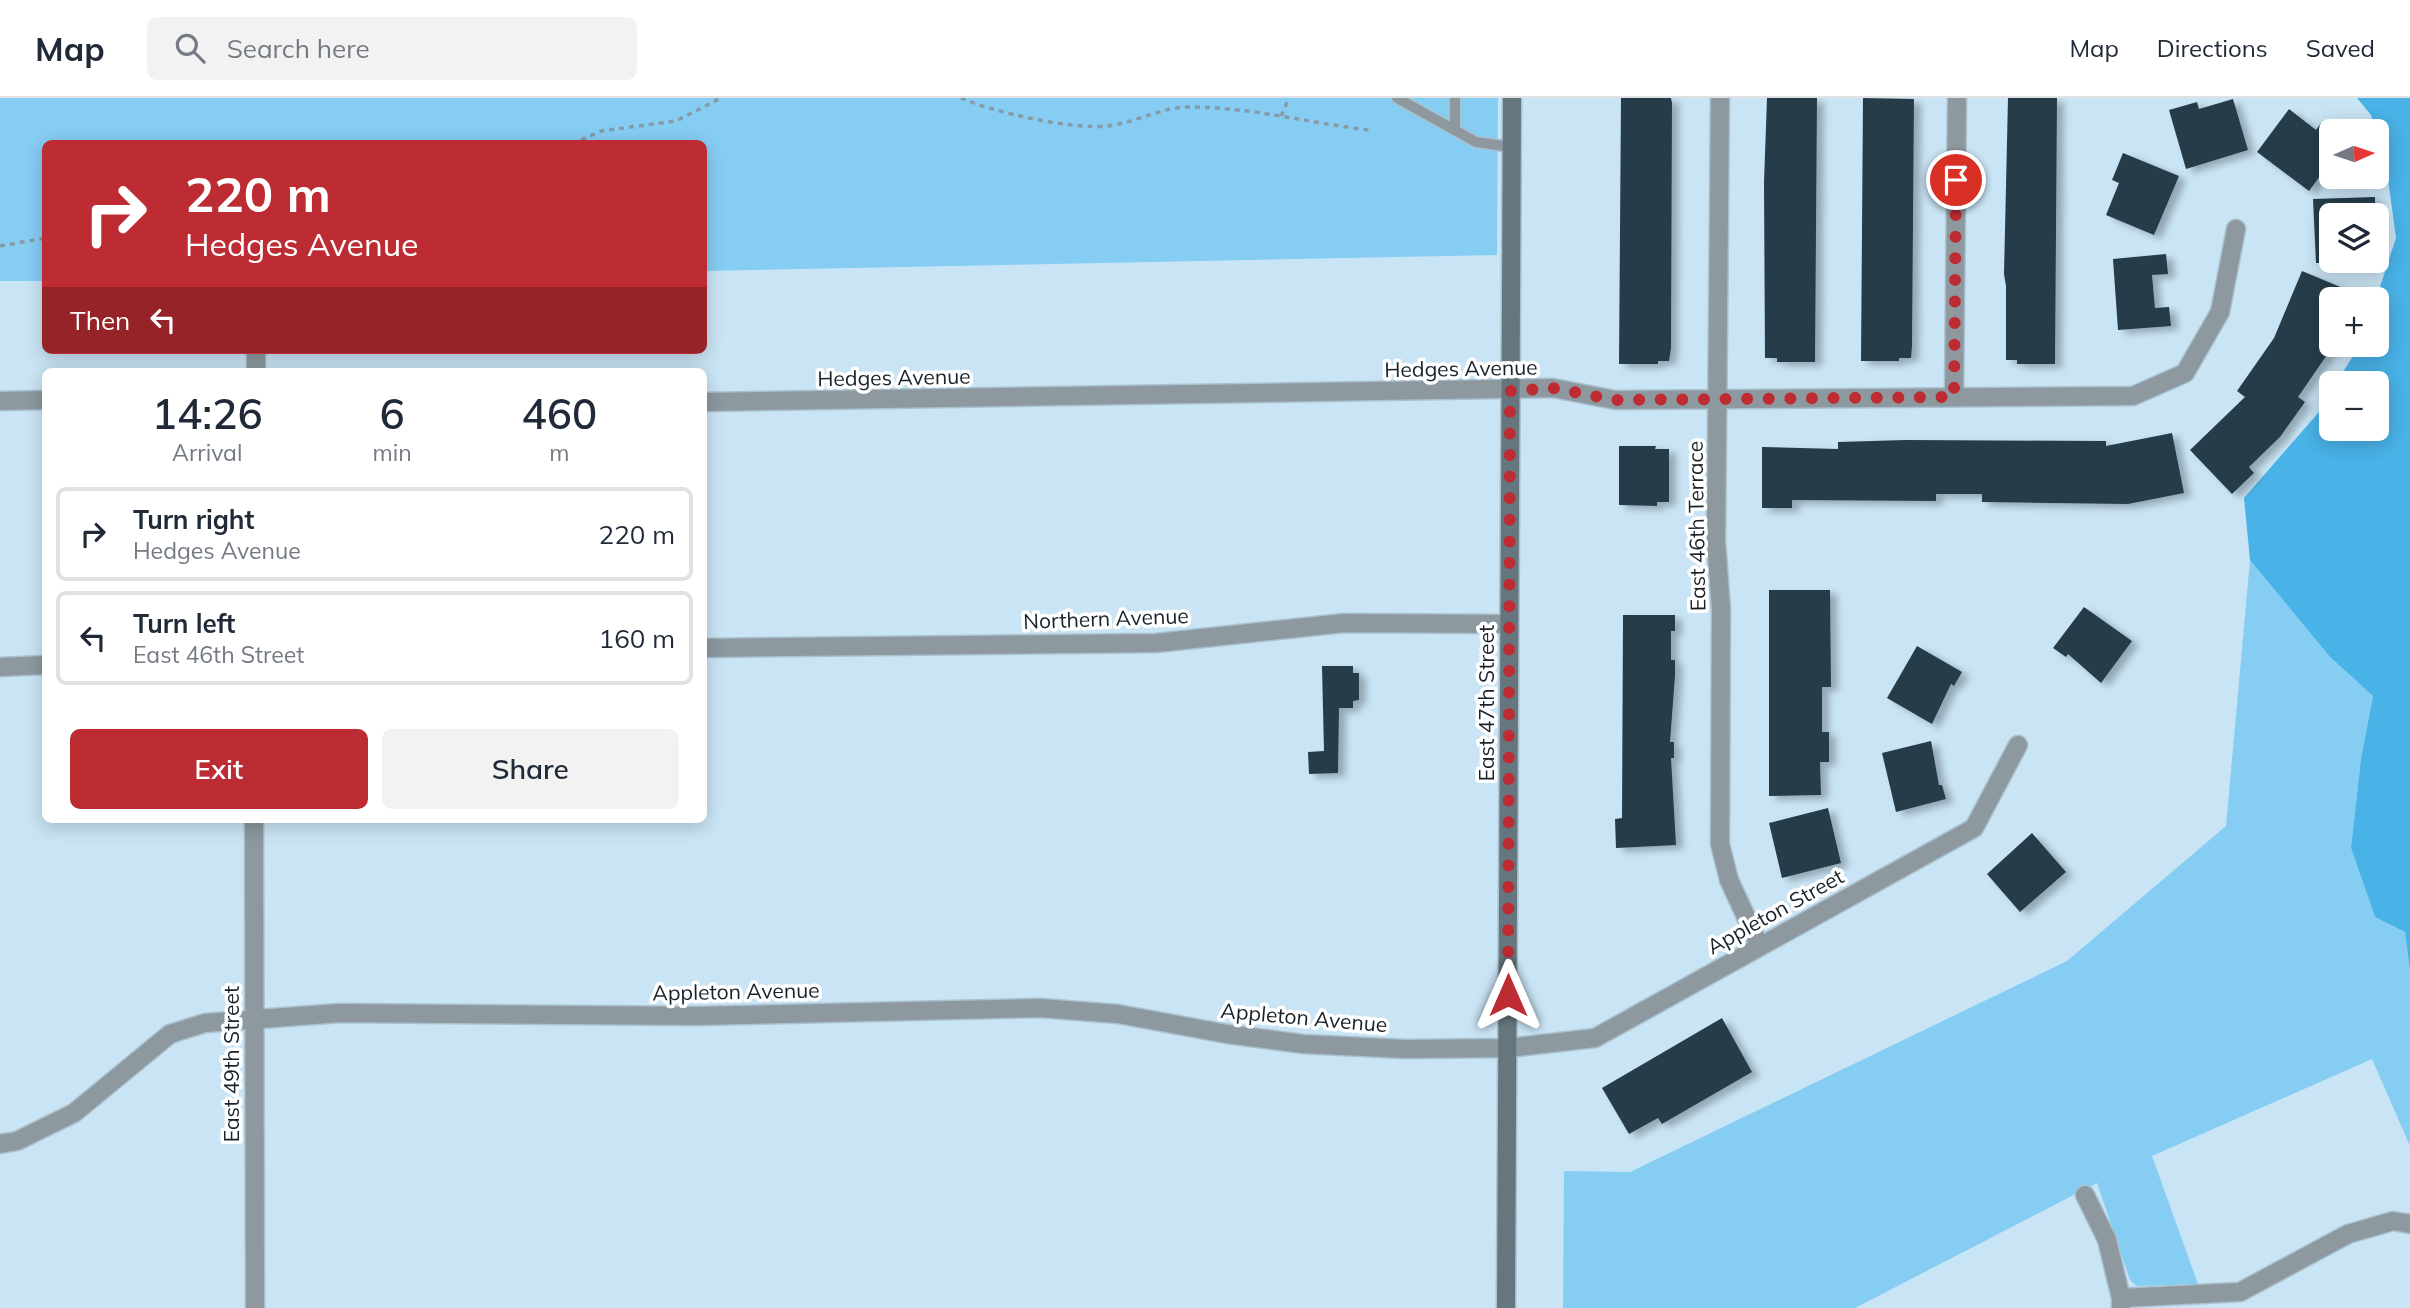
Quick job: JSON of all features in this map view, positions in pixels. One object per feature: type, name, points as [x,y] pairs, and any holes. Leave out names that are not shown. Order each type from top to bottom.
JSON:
[{"type":"main road","name":"East 47th Street","points":[[1506,1308],[1512,98]]},
{"type":"street","name":"East 46th Terrace","points":[[1720,98],[1716,541],[1721,635],[1720,844],[1729,880],[1759,946]]},
{"type":"street","points":[[1954,397],[1957,98]]},
{"type":"street","name":"Hedges Avenue","points":[[707,402],[1510,391],[1553,388],[1615,400],[2133,396],[2185,373],[2220,312],[2236,229]]},
{"type":"street","points":[[0,401],[42,400]]},
{"type":"street","name":"Northern Avenue","points":[[707,648],[1156,643],[1344,623],[1510,624]]},
{"type":"street","points":[[0,667],[42,665]]},
{"type":"street","name":"Appleton Street","points":[[1507,1048],[1595,1038],[1973,828],[2018,745]]},
{"type":"street","name":"East 49th Street","points":[[254,823],[255,1308]]},
{"type":"street","name":"Appleton Avenue","points":[[0,1144],[16,1141],[74,1113],[170,1034],[205,1023],[340,1013],[696,1016],[1040,1008],[1118,1014],[1227,1034],[1303,1044],[1405,1049],[1507,1048]]},
{"type":"street","points":[[2085,1195],[2107,1240],[2121,1303],[2240,1292],[2348,1234],[2393,1221],[2410,1224]]},
{"type":"lane","points":[[1397,98],[1410,102],[1476,142],[1511,147]]},
{"type":"lane","points":[[1455,98],[1455,130]]},
{"type":"path","points":[[581,140],[601,131],[676,121],[721,98]]},
{"type":"path","points":[[961,98],[1050,121],[1105,126],[1170,108],[1214,108],[1369,130]]},
{"type":"path","points":[[1281,116],[1289,98]]},
{"type":"path","points":[[0,246],[42,239]]},
{"type":"shaded area","points":[[0,98],[1498,98],[1497,255],[707,271],[707,140],[42,140],[42,281],[0,281]]},
{"type":"shaded area","points":[[2357,98],[2410,98],[2410,971],[2405,932],[2375,917],[2351,848],[2361,759],[2373,696],[2330,657],[2250,560],[2244,498],[2319,412],[2319,441],[2389,441],[2389,371],[2344,371],[2352,357],[2389,357],[2389,287],[2380,287],[2385,273],[2389,273],[2389,259],[2396,238],[2389,187],[2389,119],[2372,119]]},
{"type":"shaded area","points":[[2250,560],[2330,657],[2373,696],[2361,759],[2351,848],[2375,917],[2405,932],[2410,971],[2410,1146],[2372,1059],[2152,1156],[2198,1284],[2137,1286],[2130,1280],[2097,1183],[1855,1308],[1563,1308],[1564,1171],[1630,1172],[2067,961],[2226,826]]},
{"type":"building","points":[[1621,98],[1671,98],[1672,103],[1671,348],[1669,361],[1658,361],[1658,364],[1619,364]]},
{"type":"building","points":[[1767,98],[1817,98],[1815,362],[1777,362],[1777,358],[1765,358],[1764,182]]},
{"type":"building","points":[[1863,98],[1914,99],[1912,346],[1911,358],[1899,358],[1899,361],[1861,361]]},
{"type":"building","points":[[2008,98],[2057,98],[2055,364],[2017,364],[2017,360],[2006,360],[2004,274]]},
{"type":"building","points":[[2233,99],[2248,150],[2186,169],[2169,110],[2197,102],[2199,109]]},
{"type":"building","points":[[2289,109],[2316,130],[2319,126],[2319,177],[2309,191],[2257,152]]},
{"type":"building","points":[[2123,153],[2179,176],[2154,235],[2106,215],[2119,183],[2112,180]]},
{"type":"building","points":[[2375,197],[2375,203],[2319,203],[2319,263],[2316,263],[2313,199]]},
{"type":"building","points":[[2166,254],[2168,274],[2152,275],[2155,308],[2169,307],[2171,326],[2118,330],[2113,259]]},
{"type":"building","points":[[2302,271],[2340,287],[2319,287],[2319,357],[2326,357],[2298,397],[2305,402],[2280,437],[2249,467],[2254,473],[2232,494],[2190,450],[2245,397],[2237,391],[2274,338]]},
{"type":"building","points":[[2172,433],[2184,493],[2128,504],[1982,502],[1982,494],[1936,494],[1936,501],[1792,500],[1792,508],[1762,508],[1762,447],[1838,449],[1838,442],[1906,440],[2106,441],[2106,446]]},
{"type":"building","points":[[1619,446],[1656,446],[1655,449],[1669,449],[1669,502],[1657,502],[1657,506],[1619,505]]},
{"type":"building","points":[[1769,590],[1830,590],[1831,687],[1822,687],[1822,732],[1829,732],[1829,762],[1820,762],[1821,795],[1769,796]]},
{"type":"building","points":[[2084,607],[2132,641],[2101,683],[2068,654],[2066,657],[2053,648]]},
{"type":"building","points":[[1623,615],[1675,615],[1675,631],[1671,631],[1671,660],[1675,660],[1675,676],[1670,742],[1674,742],[1674,758],[1671,758],[1676,845],[1616,848],[1615,819],[1622,818]]},
{"type":"building","points":[[1917,646],[1962,672],[1954,686],[1951,684],[1932,724],[1887,698]]},
{"type":"building","points":[[1322,666],[1353,666],[1353,673],[1359,673],[1359,700],[1353,701],[1353,708],[1339,708],[1338,773],[1309,774],[1308,752],[1324,751]]},
{"type":"building","points":[[1931,741],[1939,785],[1942,785],[1946,799],[1896,812],[1882,753]]},
{"type":"building","points":[[1828,808],[1841,863],[1782,878],[1769,823]]},
{"type":"building","points":[[2032,833],[2066,872],[2020,912],[1987,874]]},
{"type":"building","points":[[1722,1018],[1752,1072],[1662,1124],[1658,1118],[1629,1134],[1602,1088]]},
{"type":"route","points":[[1508,995],[1510,391],[1553,388],[1615,400],[1954,397],[1956,180]]}]
